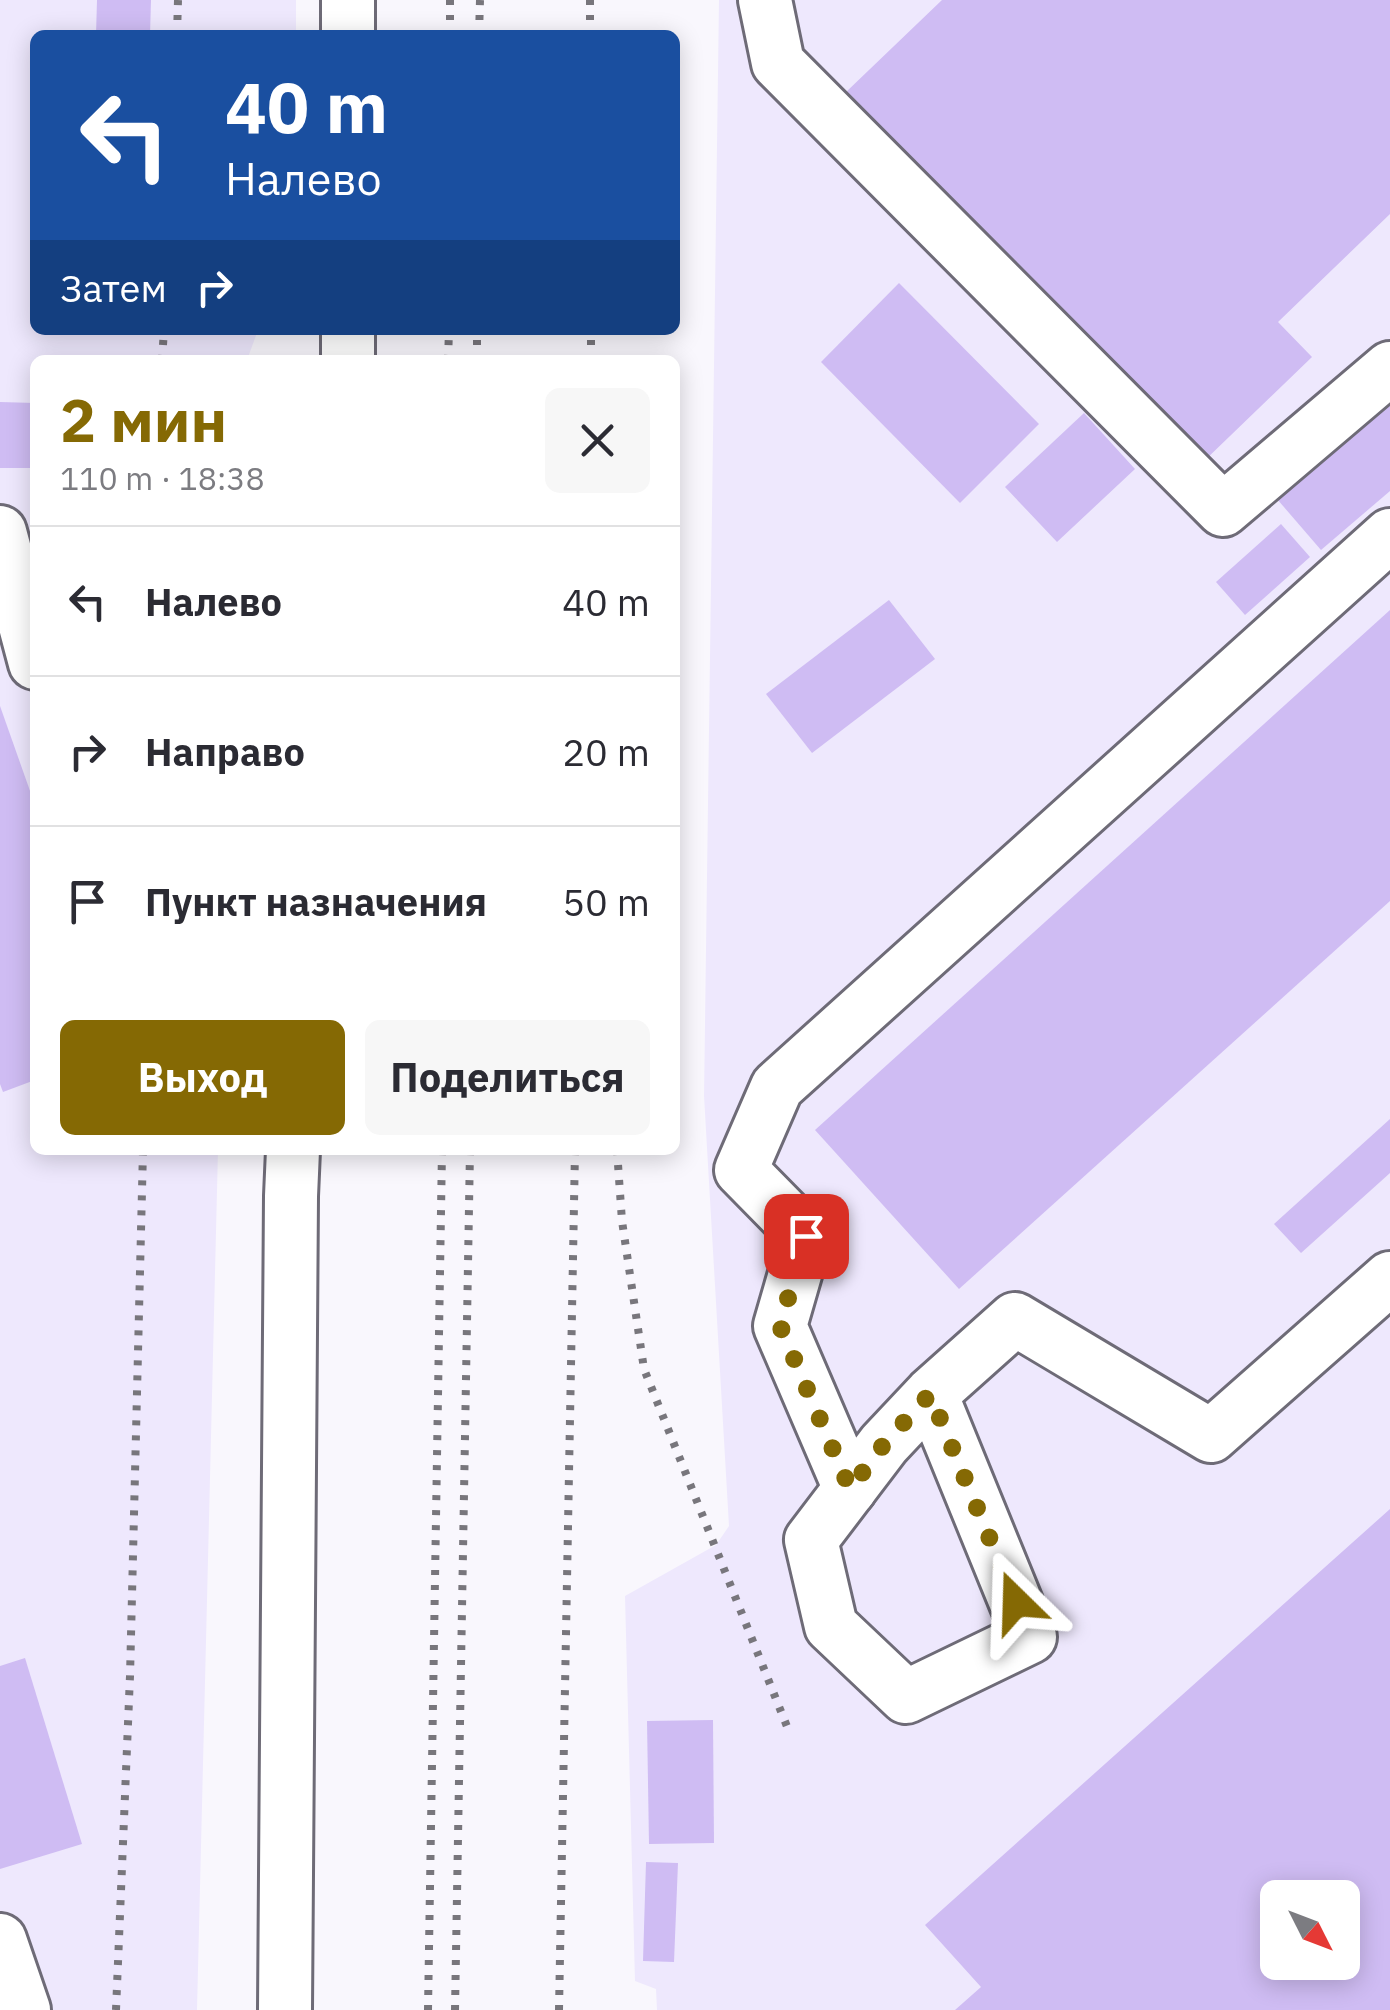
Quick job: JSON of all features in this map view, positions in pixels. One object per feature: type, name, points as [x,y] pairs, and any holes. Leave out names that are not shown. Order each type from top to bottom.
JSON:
[{"type":"street","points":[[348,0],[348,30]]},
{"type":"street","points":[[766,0],[778,63],[1224,510],[1390,368]]},
{"type":"street","points":[[0,532],[30,644]]},
{"type":"street","points":[[850,1489],[780,1326],[806,1236],[742,1170],[777,1087],[1390,535]]},
{"type":"street","points":[[285,2010],[293,1155]]},
{"type":"street","points":[[930,1394],[1030,1637],[906,1696],[831,1626],[811,1540],[884,1444],[930,1394],[1015,1319],[1211,1436],[1390,1278]]},
{"type":"street","points":[[0,1940],[24,2010]]},
{"type":"shaded area","points":[[0,0],[296,0],[296,30],[30,30],[30,335],[256,335],[249,355],[30,355],[30,1155],[218,1155],[197,2010],[0,2010]]},
{"type":"shaded area","points":[[719,0],[1390,0],[1390,2010],[657,2010],[656,1989],[635,1981],[625,1596],[716,1545],[729,1526],[704,1096]]},
{"type":"building","points":[[97,0],[151,0],[150,30],[96,30]]},
{"type":"building","points":[[942,0],[1390,0],[1390,214],[1278,322],[1312,357],[1202,463],[845,93]]},
{"type":"building","points":[[899,283],[1039,424],[960,503],[821,362]]},
{"type":"building","points":[[1390,389],[1390,491],[1321,550],[1271,492]]},
{"type":"building","points":[[0,402],[30,403],[30,468],[0,468]]},
{"type":"building","points":[[1084,413],[1135,469],[1057,542],[1005,487]]},
{"type":"building","points":[[1281,524],[1310,557],[1245,615],[1216,582]]},
{"type":"building","points":[[889,600],[935,659],[812,753],[766,694]]},
{"type":"building","points":[[1390,610],[1390,901],[959,1289],[815,1130]]},
{"type":"building","points":[[0,706],[30,791],[30,1082],[3,1092]]},
{"type":"building","points":[[1390,1119],[1390,1173],[1301,1253],[1274,1224]]},
{"type":"building","points":[[1390,1509],[1390,2010],[955,2010],[981,1987],[925,1925]]},
{"type":"building","points":[[25,1658],[82,1844],[0,1869],[0,1666]]},
{"type":"building","points":[[713,1720],[714,1843],[649,1844],[647,1721]]},
{"type":"building","points":[[646,1862],[678,1863],[674,1962],[643,1961]]},
{"type":"railway","points":[[177,30],[178,0]]},
{"type":"railway","points":[[450,0],[450,30]]},
{"type":"railway","points":[[479,30],[480,0]]},
{"type":"railway","points":[[590,0],[590,30]]},
{"type":"railway","points":[[162,355],[164,335]]},
{"type":"railway","points":[[448,355],[449,335]]},
{"type":"railway","points":[[477,335],[477,355]]},
{"type":"railway","points":[[591,335],[591,355]]},
{"type":"railway","points":[[116,2010],[130,1676],[143,1155]]},
{"type":"railway","points":[[428,2010],[442,1155]]},
{"type":"railway","points":[[455,2010],[470,1155]]},
{"type":"railway","points":[[559,2010],[575,1155]]},
{"type":"railway","points":[[617,1155],[622,1221],[644,1369],[788,1729]]},
{"type":"route","points":[[806,1236],[780,1326],[850,1489],[930,1394],[1016,1602]]}]
